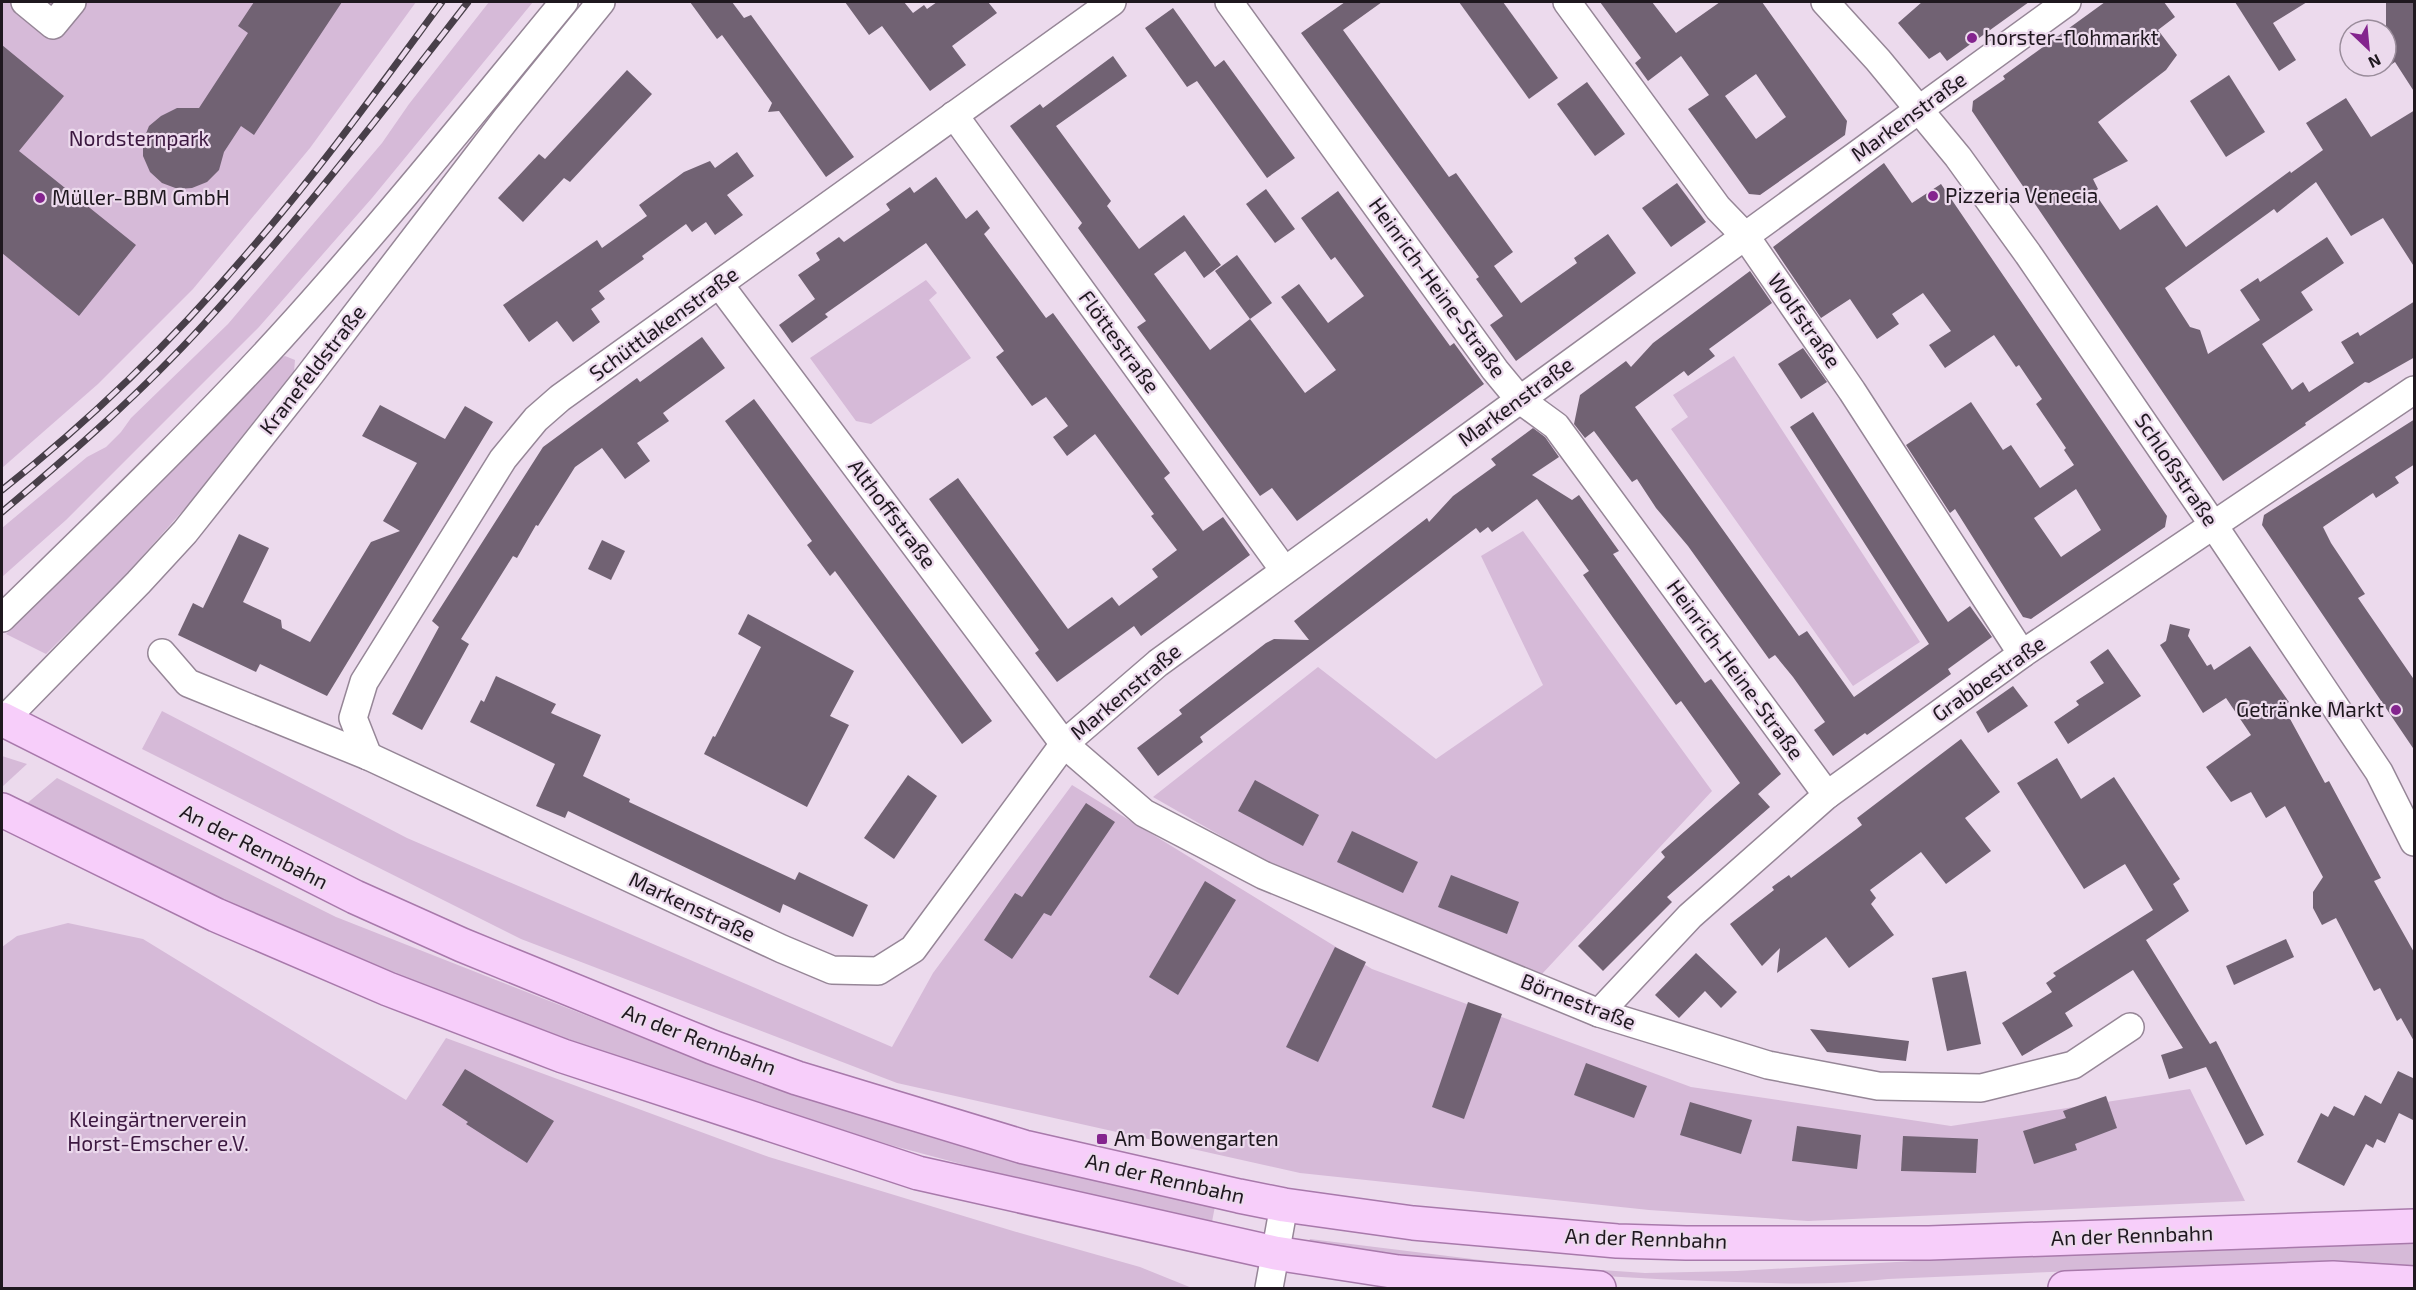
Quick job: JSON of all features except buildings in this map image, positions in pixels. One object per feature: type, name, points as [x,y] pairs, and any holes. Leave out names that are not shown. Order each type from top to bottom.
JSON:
[{"type":"main road","name":"An der Rennbahn","points":[[2,720],[355,897],[462,945],[712,1047],[797,1078],[1024,1147],[1284,1205],[1413,1223],[1617,1241],[1686,1243],[1929,1243],[2412,1225]]},
{"type":"main road","points":[[2,810],[216,915],[388,989],[563,1056],[918,1173],[1275,1253],[1398,1272],[1599,1288]]},
{"type":"main road","points":[[2065,1288],[2415,1282]]},
{"type":"street","points":[[25,2],[53,25],[72,2]]},
{"type":"street","name":"Kranefeldstraße","points":[[2,618],[190,432],[280,338],[431,164],[564,2]]},
{"type":"street","name":"Kranefeldstraße","points":[[2,720],[185,532],[308,377],[506,119],[601,2]]},
{"type":"street","name":"Schüttlakenstraße","points":[[368,756],[353,718],[364,682],[503,459],[536,419],[560,398],[1112,2]]},
{"type":"street","name":"Heinrich-Heine-Straße","points":[[1229,2],[1496,370],[1519,399],[1556,426],[1827,795]]},
{"type":"street","name":"Wolfstraße","points":[[1567,2],[1718,208],[1746,237],[1852,391],[2022,654]]},
{"type":"street","name":"Schloßstraße","points":[[1825,2],[1878,60],[1958,157],[2028,254],[2214,525],[2379,772],[2414,840]]},
{"type":"street","name":"Markenstraße","points":[[162,653],[188,683],[368,756],[802,958],[832,970],[878,971],[913,949],[1064,744],[1158,663],[2067,2]]},
{"type":"street","name":"Flöttestraße","points":[[954,115],[1284,570]]},
{"type":"street","name":"Althoffstraße","points":[[719,284],[1064,744]]},
{"type":"street","name":"Grabbestraße","points":[[1599,1013],[1690,916],[1827,795],[2022,654],[2415,390]]},
{"type":"street","name":"Börnestraße","points":[[1064,744],[1144,813],[1263,875],[1599,1013],[1768,1065],[1878,1086],[1981,1088],[2073,1065],[2130,1027]]},
{"type":"street","points":[[1269,1288],[1284,1205]]},
{"type":"green space","name":"Nordsternpark","points":[[2,2],[416,2],[310,148],[193,289],[98,384],[2,468]]},
{"type":"green space","points":[[489,2],[533,2],[372,198],[259,327],[66,520],[2,577],[2,528],[87,457],[106,447],[131,418],[228,324],[382,143],[409,104]]},
{"type":"green space","points":[[926,280],[937,293],[929,300],[971,358],[871,424],[856,421],[810,358]]},
{"type":"green space","points":[[285,356],[295,360],[294,372],[203,488],[122,579],[46,654],[6,634],[102,541],[280,358]]},
{"type":"green space","points":[[1734,356],[1920,642],[1853,686],[1671,429],[1688,417],[1673,395]]},
{"type":"green space","points":[[1523,531],[1712,791],[1542,974],[1412,926],[1286,873],[1153,797],[1318,667],[1436,759],[1543,685],[1481,556]]},
{"type":"green space","points":[[162,711],[407,838],[892,1047],[933,973],[1072,785],[1372,969],[1691,1087],[1951,1126],[2190,1089],[2245,1201],[1808,1221],[1649,1210],[1300,1173],[897,1083],[521,939],[142,749]]},
{"type":"green space","points":[[2,756],[27,764],[2,787]]},
{"type":"green space","points":[[57,778],[336,917],[669,1048],[703,1061],[1215,1206],[1211,1227],[894,1146],[664,1076],[439,993],[275,924],[150,867],[25,805]]},
{"type":"green space","name":"Kleingärtnerverein Horst-Emscher e.V.","points":[[68,923],[143,939],[406,1100],[446,1038],[769,1157],[1140,1267],[1192,1288],[2,1288],[2,947],[17,936]]},
{"type":"green space","points":[[1310,1239],[1513,1264],[1645,1273],[1737,1271],[1984,1257],[2414,1242],[2414,1267],[2304,1264],[2217,1265],[1888,1279],[1843,1283],[1752,1283],[1606,1276],[1507,1268],[1308,1243]]},
{"type":"railway","points":[[2,490],[68,435],[132,376],[222,282],[325,159],[442,2]]},
{"type":"railway","points":[[2,512],[106,421],[204,324],[306,206],[468,2]]},
{"type":"place","name":"horster-flohmarkt","points":[[1972,38]]},
{"type":"place","name":"Pizzeria Venecia","points":[[1933,196]]},
{"type":"place","name":"Müller-BBM GmbH","points":[[40,198]]},
{"type":"place","name":"Getränke Markt","points":[[2396,710]]},
{"type":"place","name":"Am Bowengarten","points":[[1102,1139]]}]
